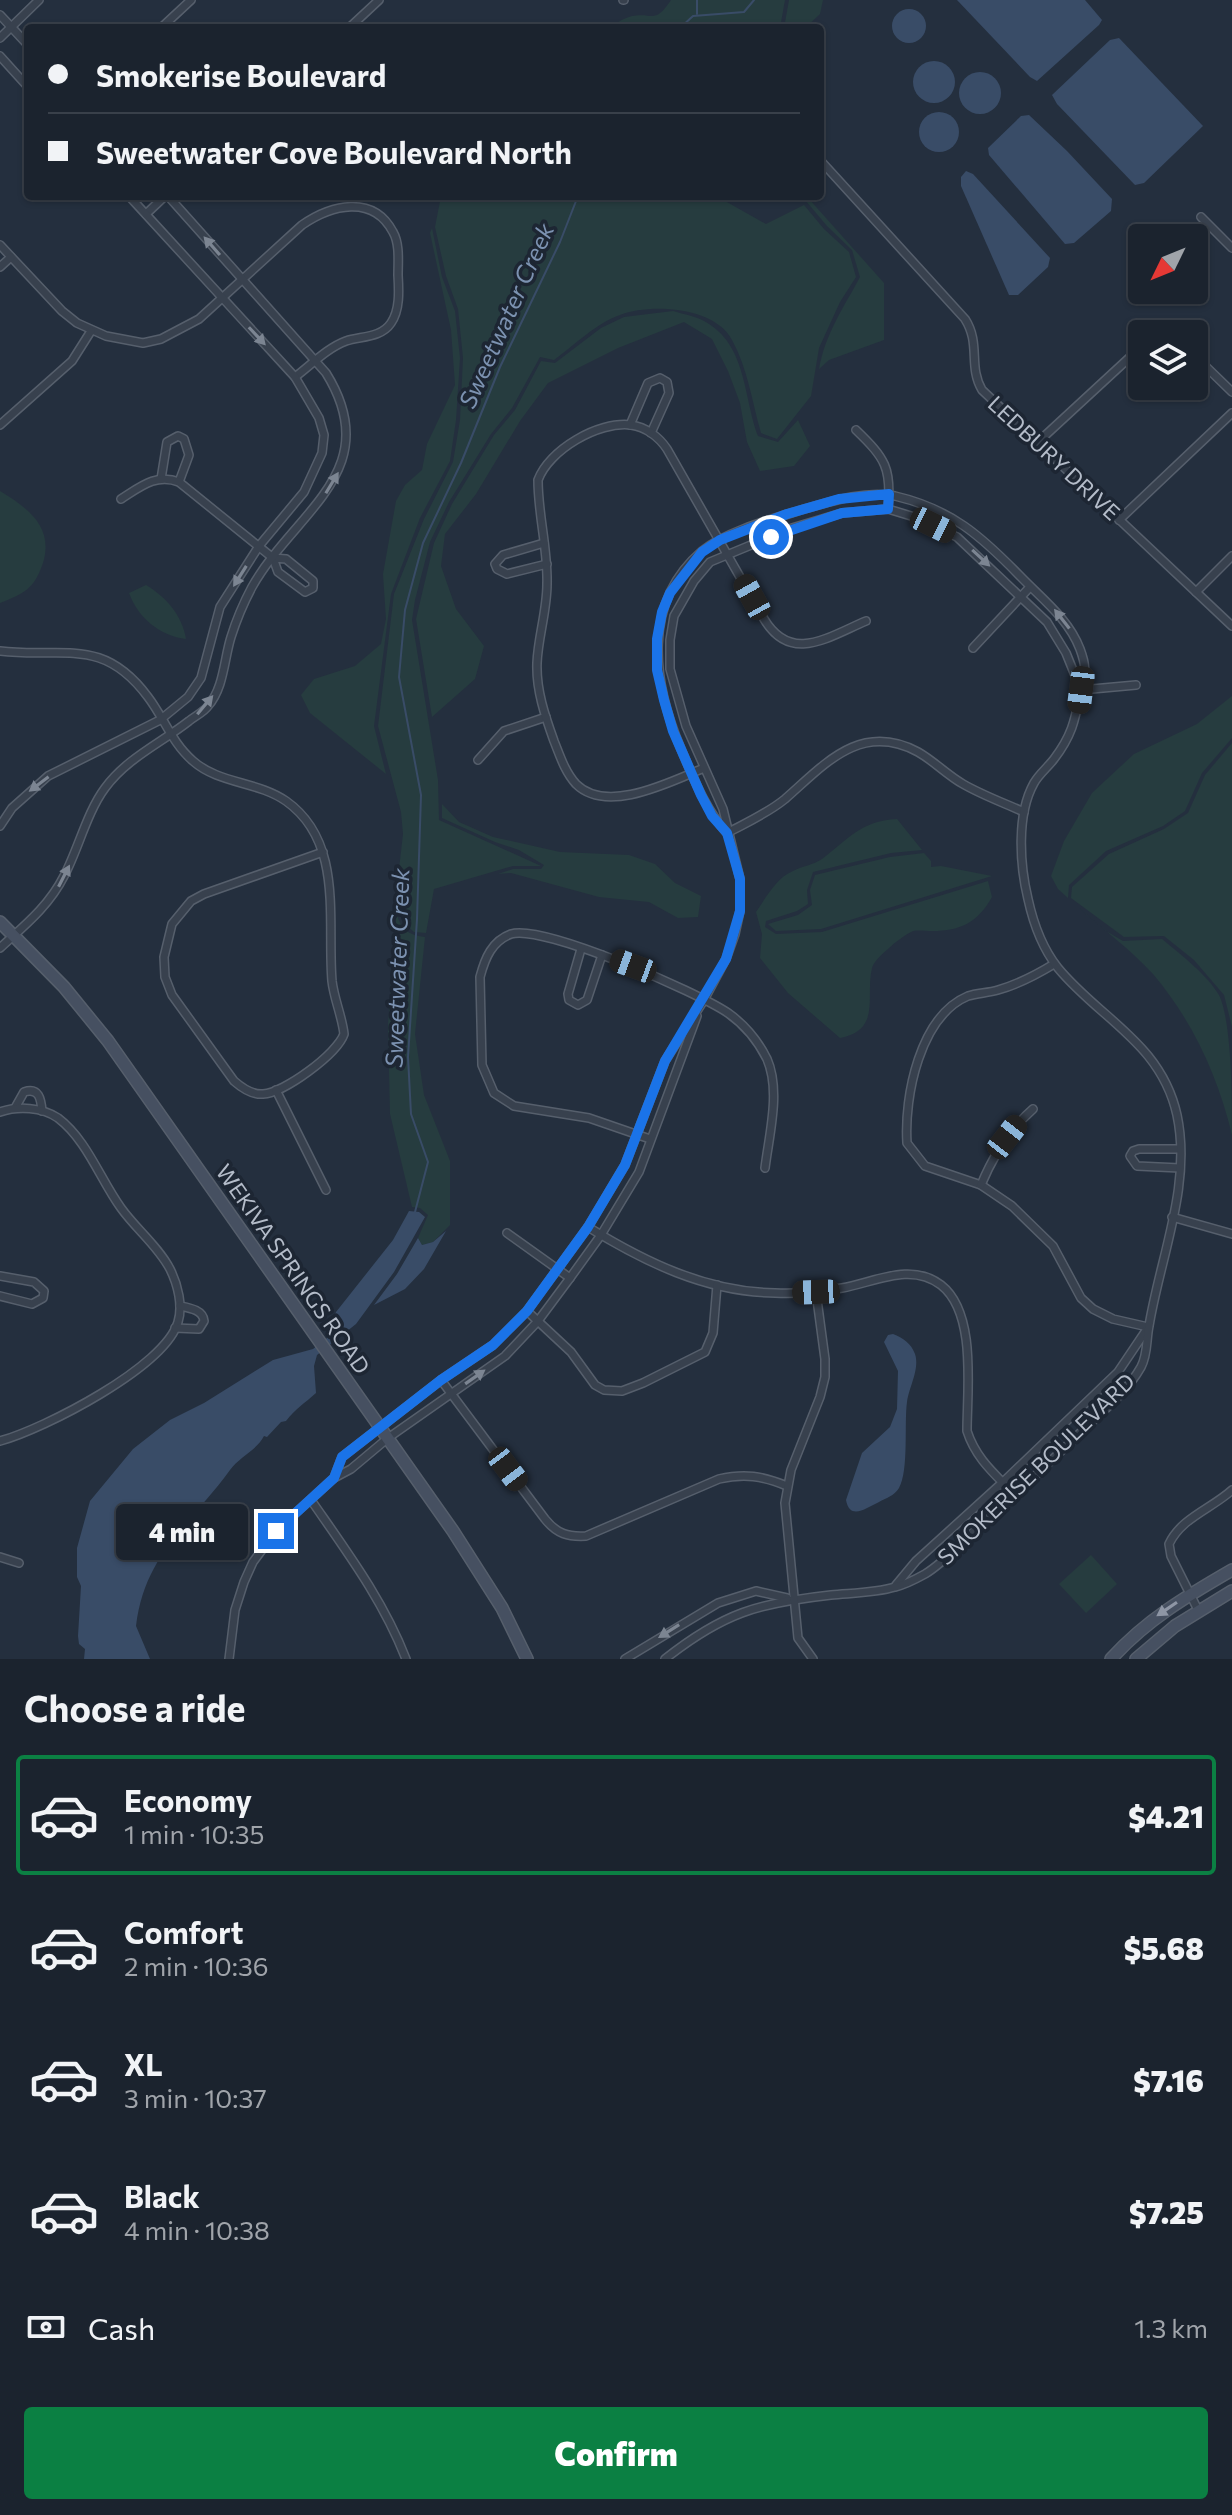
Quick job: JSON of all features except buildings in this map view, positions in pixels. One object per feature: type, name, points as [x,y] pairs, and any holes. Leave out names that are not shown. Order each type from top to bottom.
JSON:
[{"type":"main road","name":"WEKIVA SPRINGS ROAD","points":[[0,922],[64,987],[108,1041],[380,1425],[502,1608],[527,1659]]},
{"type":"main road","points":[[1111,1659],[1132,1635],[1163,1610],[1232,1570]]},
{"type":"main road","points":[[1136,1659],[1157,1639],[1232,1591]]},
{"type":"street","points":[[0,38],[39,0]]},
{"type":"street","points":[[165,24],[191,0]]},
{"type":"street","points":[[353,24],[379,0]]},
{"type":"street","points":[[0,15],[24,40]]},
{"type":"street","points":[[0,56],[24,83]]},
{"type":"street","name":"LEDBURY DRIVE","points":[[824,164],[965,319],[975,340],[974,369],[979,384],[989,396],[1232,626]]},
{"type":"street","points":[[0,826],[12,808],[48,776],[160,720],[188,697],[201,678],[220,607],[259,546],[304,492],[322,453],[324,435],[319,418],[295,377],[133,200]]},
{"type":"street","points":[[146,214],[162,200]]},
{"type":"street","points":[[0,948],[51,899],[103,790],[129,762],[209,705],[222,675],[231,637],[252,587],[324,496],[343,461],[345,429],[339,394],[316,361],[171,200]]},
{"type":"street","points":[[357,207],[359,200]]},
{"type":"street","points":[[0,245],[62,311],[91,331],[143,343],[161,339],[199,319],[320,212],[345,206],[373,211],[395,234],[399,296],[396,314],[384,331],[335,346],[295,377]]},
{"type":"street","points":[[1201,217],[1232,248]]},
{"type":"street","points":[[0,267],[11,257]]},
{"type":"street","points":[[0,425],[72,361],[91,331]]},
{"type":"street","points":[[1038,442],[1128,359]]},
{"type":"street","points":[[1208,369],[1232,392]]},
{"type":"street","points":[[630,425],[648,383],[660,378],[667,382],[669,393],[651,433]]},
{"type":"street","points":[[1119,520],[1232,413]]},
{"type":"street","points":[[704,768],[667,785],[623,795],[592,793],[578,786],[564,766],[540,696],[537,663],[545,616],[547,564],[538,480],[543,466],[573,441],[610,427],[630,425],[651,433],[667,449],[771,631],[780,639],[797,645],[813,643],[866,621]]},
{"type":"street","points":[[856,430],[882,457],[889,481],[888,509]]},
{"type":"street","points":[[161,479],[167,442],[178,436],[184,439],[189,455],[179,482]]},
{"type":"street","points":[[121,499],[148,482],[161,479],[179,482],[273,558],[278,572],[305,592],[313,588],[313,581],[286,559],[273,558]]},
{"type":"street","name":"SMOKERISE BOULEVARD","points":[[665,1659],[708,1628],[760,1606],[793,1599],[894,1588],[928,1573],[1015,1495],[1132,1382],[1145,1360],[1148,1327],[1180,1168],[1177,1114],[1154,1062],[1135,1039],[1054,964],[1039,935],[1028,902],[1023,871],[1024,812],[1032,786],[1073,730],[1087,670],[1080,648],[1058,612],[966,524],[889,494],[839,499],[787,514],[720,540]]},
{"type":"street","points":[[334,1478],[342,1457],[380,1425],[493,1345],[527,1311],[588,1227],[625,1165],[672,1048],[704,1000],[726,959],[740,911],[740,879],[723,809],[686,726],[670,669],[674,616],[681,600],[710,562],[792,528],[842,513],[888,509],[957,537],[1057,636],[1081,690],[1136,685]]},
{"type":"street","points":[[720,540],[702,552],[670,593],[662,612],[657,639],[657,670],[673,731],[691,773],[712,816],[727,833]]},
{"type":"street","points":[[544,543],[503,555],[495,564],[497,569],[507,574],[547,564]]},
{"type":"street","points":[[1196,592],[1232,556]]},
{"type":"street","points":[[973,648],[1030,587]]},
{"type":"street","points":[[0,651],[67,650],[97,656],[118,666],[151,700],[160,720],[182,752],[214,776],[264,789],[297,809],[314,832],[323,852],[329,873],[333,991],[344,1034],[341,1043],[326,1059],[276,1090],[262,1094],[246,1090],[234,1081],[172,995],[165,977],[167,939],[172,924],[191,901],[323,852]]},
{"type":"street","points":[[657,670],[670,669]]},
{"type":"street","points":[[478,760],[504,731],[546,717]]},
{"type":"street","points":[[727,833],[783,800],[835,755],[851,747],[878,743],[898,745],[917,752],[961,783],[1024,812]]},
{"type":"street","points":[[650,1139],[589,1118],[514,1106],[494,1093],[482,1065],[480,977],[491,949],[500,940],[523,932],[602,955],[633,966],[704,1000],[743,1025],[755,1039],[771,1070],[773,1090],[765,1168]]},
{"type":"street","points":[[581,949],[568,994],[569,1000],[578,1005],[587,1000],[602,955]]},
{"type":"street","points":[[1054,964],[1026,981],[971,995],[954,1003],[936,1021],[925,1042],[909,1100],[907,1143],[925,1166],[981,1185],[1039,1229],[1066,1266],[1081,1298],[1093,1309],[1113,1319],[1148,1327]]},
{"type":"street","points":[[229,1659],[235,1610],[253,1562],[276,1531],[334,1478],[351,1469],[388,1438],[505,1356],[538,1321],[601,1235],[639,1172],[704,1000]]},
{"type":"street","points":[[276,1090],[326,1190]]},
{"type":"street","points":[[15,1108],[24,1092],[33,1091],[41,1100],[42,1111]]},
{"type":"street","points":[[0,1112],[15,1108],[42,1111],[57,1117],[75,1134],[121,1208],[171,1270],[180,1306],[175,1328],[155,1356],[68,1414],[0,1441]]},
{"type":"street","points":[[981,1185],[998,1149],[1020,1120],[1033,1109]]},
{"type":"street","points":[[1180,1149],[1139,1149],[1130,1156],[1137,1166],[1180,1168]]},
{"type":"street","points":[[1172,1217],[1232,1234]]},
{"type":"street","points":[[588,1227],[660,1267],[717,1285],[773,1293],[816,1292],[908,1273],[925,1275],[943,1286],[954,1299],[966,1337],[967,1431],[978,1458],[1015,1495]]},
{"type":"street","points":[[507,1233],[570,1278]]},
{"type":"street","points":[[0,1276],[34,1282],[44,1291],[43,1298],[32,1304],[0,1296]]},
{"type":"street","points":[[527,1311],[571,1352],[595,1385],[604,1390],[622,1391],[671,1371],[705,1352],[713,1333],[717,1285]]},
{"type":"street","points":[[813,1659],[798,1638],[785,1503],[787,1486],[825,1377],[816,1292]]},
{"type":"street","points":[[175,1328],[199,1329],[204,1321],[202,1314],[180,1306]]},
{"type":"street","name":"SMOKERISE BOULEVARD","points":[[894,1588],[916,1561],[1118,1372],[1148,1327]]},
{"type":"street","points":[[441,1380],[552,1528],[563,1535],[586,1536],[719,1479],[736,1475],[764,1477],[787,1486]]},
{"type":"street","points":[[1089,1400],[1101,1413]]},
{"type":"street","points":[[1199,1612],[1171,1556],[1169,1544],[1183,1524],[1217,1504],[1232,1490]]},
{"type":"street","points":[[311,1500],[374,1590],[406,1659]]},
{"type":"street","points":[[0,1557],[19,1563]]},
{"type":"street","name":"SMOKERISE BOULEVARD","points":[[625,1659],[718,1603],[756,1591],[793,1599]]},
{"type":"street","points":[[699,1613],[708,1628]]},
{"type":"green space","points":[[671,0],[785,0],[781,24],[616,24],[632,16],[657,15]]},
{"type":"green space","points":[[789,0],[823,0],[820,14],[809,24],[785,24]]},
{"type":"green space","points":[[440,200],[723,200],[766,224],[804,205],[849,252],[856,277],[840,302],[819,348],[811,396],[777,439],[761,433],[746,374],[732,340],[712,320],[697,314],[665,309],[633,311],[602,324],[554,360],[540,357],[512,408],[491,434],[449,502],[430,542],[412,620],[438,780],[439,820],[541,866],[513,866],[434,889],[426,933],[414,932],[403,922],[396,895],[403,834],[401,812],[378,726],[394,594],[424,519],[453,462],[460,420],[463,358],[458,309],[446,276],[435,227]]},
{"type":"green space","points":[[810,200],[884,283],[884,340],[829,360],[819,369],[830,332],[860,277],[852,250],[806,201]]},
{"type":"green space","points":[[432,228],[442,277],[455,311],[460,358],[456,420],[450,461],[420,518],[391,594],[374,726],[386,774],[310,713],[301,695],[314,679],[355,666],[381,644],[386,619],[383,574],[396,501],[405,485],[422,470],[427,444],[455,385],[451,330],[430,233]]},
{"type":"green space","points":[[673,311],[704,321],[728,343],[742,372],[758,436],[778,442],[798,420],[810,446],[794,466],[760,471],[747,442],[740,403],[712,339],[684,322],[618,348],[548,383],[520,421],[476,494],[445,534],[441,566],[456,609],[484,646],[475,679],[432,717],[416,619],[434,543],[452,504],[494,435],[515,410],[541,361],[555,363],[601,328],[624,317]]},
{"type":"green space","points":[[0,491],[20,504],[36,520],[45,539],[45,550],[40,572],[32,584],[22,593],[0,603]]},
{"type":"green space","points":[[146,585],[172,608],[181,622],[186,639],[159,630],[138,610],[129,593]]},
{"type":"green space","points":[[1232,696],[1232,738],[1202,773],[1185,811],[1163,826],[1106,851],[1069,885],[1068,898],[1058,889],[1051,876],[1064,841],[1092,793],[1134,754],[1197,724]]},
{"type":"green space","points":[[1232,743],[1232,1027],[1224,995],[1194,960],[1164,936],[1124,937],[1071,898],[1072,887],[1109,854],[1164,829],[1188,813],[1205,775]]},
{"type":"green space","points":[[442,804],[459,822],[493,837],[560,852],[629,855],[655,864],[675,883],[701,896],[698,917],[678,918],[649,902],[599,897],[511,873],[498,874],[513,869],[541,869],[544,865],[519,850],[442,818]]},
{"type":"green space","points":[[897,819],[922,850],[891,853],[813,872],[807,890],[808,904],[766,921],[765,927],[776,934],[822,932],[988,881],[992,897],[981,913],[968,923],[942,931],[913,931],[884,953],[872,968],[867,1020],[853,1034],[840,1038],[788,993],[760,958],[762,934],[756,912],[787,874],[822,859],[864,827]]},
{"type":"green space","points":[[924,853],[931,861],[931,867],[941,866],[992,876],[821,929],[776,931],[768,924],[798,915],[812,905],[810,890],[815,875],[890,857]]},
{"type":"green space","points":[[396,911],[405,930],[425,937],[415,1034],[424,1095],[450,1161],[450,1225],[433,1242],[422,1245],[418,1238],[428,1215],[420,1208],[412,1207],[390,1114],[388,1025]]},
{"type":"green space","points":[[1107,931],[1123,941],[1162,939],[1202,974],[1220,997],[1229,1044],[1232,1135],[1211,1070],[1180,1010],[1153,974]]},
{"type":"green space","points":[[1091,1555],[1117,1584],[1086,1613],[1059,1584]]},
{"type":"water","points":[[957,0],[1085,0],[1102,20],[1037,81]]},
{"type":"water","points":[[909,9],[921,14],[926,26],[921,38],[909,43],[897,38],[892,26],[897,14]]},
{"type":"water","points":[[1119,38],[1203,126],[1144,183],[1135,185],[1057,104],[1052,95],[1110,40]]},
{"type":"water","points":[[934,61],[949,67],[955,82],[949,97],[934,103],[919,97],[913,82],[919,67]]},
{"type":"water","points":[[980,72],[995,78],[1001,93],[995,108],[980,114],[965,108],[959,93],[965,78]]},
{"type":"water","points":[[939,112],[953,118],[959,132],[953,146],[939,152],[925,146],[919,132],[925,118]]},
{"type":"water","points":[[1029,115],[1112,199],[1111,211],[1074,243],[1065,244],[989,155],[988,148],[1021,116]]},
{"type":"water","points":[[966,171],[973,174],[1050,258],[1048,267],[1018,295],[1009,295],[961,186],[961,177]]},
{"type":"water","points":[[409,1211],[419,1212],[425,1217],[394,1272],[356,1324],[317,1355],[314,1366],[316,1393],[234,1465],[159,1559],[141,1601],[136,1626],[150,1659],[84,1659],[85,1649],[79,1644],[78,1636],[81,1586],[77,1577],[77,1548],[90,1501],[133,1449],[170,1420],[204,1403],[273,1360],[313,1349],[327,1338],[336,1312],[393,1240]]},
{"type":"water","points":[[446,1231],[424,1269],[405,1289],[374,1305],[418,1238],[422,1245],[433,1242]]},
{"type":"water","points":[[893,1334],[909,1344],[916,1360],[907,1402],[902,1480],[892,1495],[864,1510],[855,1511],[851,1510],[846,1500],[862,1453],[890,1427],[897,1409],[898,1371],[884,1342],[888,1335]]},
{"type":"waterway","points":[[697,0],[697,14]]},
{"type":"waterway","name":"Sweetwater Creek","points":[[684,24],[693,16],[744,12],[754,0]]},
{"type":"waterway","name":"Sweetwater Creek","points":[[415,1212],[428,1162],[411,1114],[408,1057],[421,795],[399,677],[405,610],[423,543],[576,200]]},
{"type":"route","points":[[276,1531],[334,1478],[342,1457],[380,1425],[493,1345],[527,1311],[588,1227],[625,1165],[665,1061],[726,959],[740,911],[740,879],[727,833],[712,816],[701,795],[673,731],[664,700],[657,670],[657,639],[662,612],[683,573],[702,552],[720,540],[787,514],[839,499],[889,494],[888,509],[842,513],[771,537]]}]
